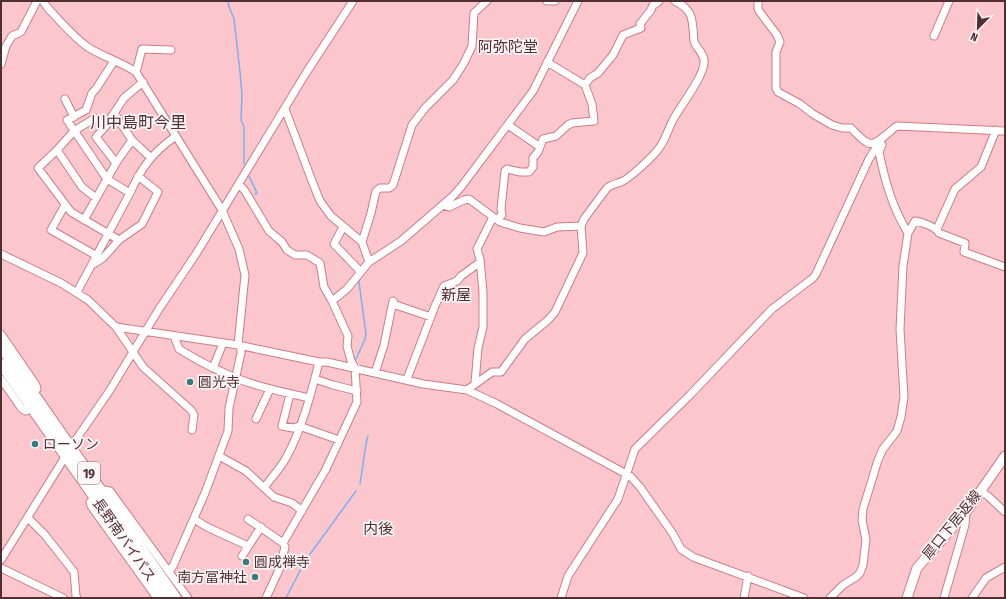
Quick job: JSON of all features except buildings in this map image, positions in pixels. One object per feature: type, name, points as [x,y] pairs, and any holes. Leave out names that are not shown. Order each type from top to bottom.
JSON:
[{"type":"highway","name":"長野南バイパス","points":[[1,347],[33,392],[69,452],[98,495],[176,598]]},
{"type":"highway","name":"長野南バイパス","points":[[1,364],[31,408],[69,452]]},
{"type":"highway","name":"長野南バイパス","points":[[98,495],[159,598]]},
{"type":"main road","name":"犀口下居返線","points":[[907,598],[917,568],[966,512],[980,491],[1001,466],[1005,456]]},
{"type":"street","points":[[1,64],[6,46],[12,36],[21,32],[37,1]]},
{"type":"street","points":[[43,1],[78,40],[89,48],[136,72],[222,210],[239,250],[245,275],[238,345],[241,353],[230,408],[228,431],[194,519],[173,566],[169,571]]},
{"type":"street","points":[[1,560],[110,390],[132,352],[196,254],[353,1]]},
{"type":"street","points":[[362,242],[372,212],[376,191],[380,188],[389,188],[394,185],[412,124],[460,71],[472,46],[474,13],[487,1]]},
{"type":"street","points":[[547,1],[555,1]]},
{"type":"street","points":[[332,301],[347,289],[368,262],[401,241],[461,187],[533,91],[578,1]]},
{"type":"street","points":[[585,85],[590,78],[598,73],[613,55],[623,35],[640,28],[640,24],[653,5],[659,1]]},
{"type":"street","points":[[467,390],[492,372],[501,372],[525,339],[548,320],[555,312],[583,253],[581,226],[584,219],[610,185],[622,182],[656,153],[661,146],[672,120],[698,80],[704,66],[703,56],[694,41],[690,13],[687,8],[675,1]]},
{"type":"street","points":[[758,1],[759,11],[777,35],[780,42],[776,52],[776,88],[778,92],[800,104],[813,114],[832,125],[842,128],[851,128],[869,144],[877,142],[897,126],[995,132],[1005,130]]},
{"type":"street","points":[[934,36],[949,1]]},
{"type":"street","points":[[136,72],[142,49],[171,50]]},
{"type":"street","points":[[114,61],[92,93],[86,110],[67,120],[107,179],[130,193]]},
{"type":"street","points":[[475,383],[478,348],[483,327],[484,292],[477,249],[492,219],[497,219],[502,215],[501,209],[505,171],[507,169],[520,172],[529,172],[533,167],[533,158],[538,152],[544,139],[556,136],[572,123],[594,121],[592,104],[585,85],[547,62]]},
{"type":"street","points":[[116,163],[96,138],[124,98],[143,82]]},
{"type":"street","points":[[65,99],[74,117]]},
{"type":"street","points":[[285,109],[320,201],[331,216],[362,242],[368,262]]},
{"type":"street","points":[[114,112],[132,140],[150,158]]},
{"type":"street","points":[[105,127],[94,118],[74,132],[38,168],[71,212],[119,240]]},
{"type":"street","points":[[508,125],[540,147]]},
{"type":"street","points":[[937,229],[955,189],[981,167],[995,132]]},
{"type":"street","points":[[77,292],[138,176],[150,158],[176,136]]},
{"type":"street","points":[[883,137],[886,138],[879,152],[885,180],[896,213],[908,233]]},
{"type":"street","points":[[561,598],[568,576],[618,499],[628,475],[634,449],[690,395],[772,309],[813,278],[869,159],[883,137]]},
{"type":"street","points":[[84,220],[116,163],[132,140]]},
{"type":"street","points":[[57,150],[82,187],[96,198]]},
{"type":"street","points":[[91,266],[103,258],[119,240],[142,224],[158,192],[138,176]]},
{"type":"street","points":[[239,184],[245,191],[269,231],[282,242],[287,250],[296,255],[307,255],[320,263],[324,287],[348,336],[347,346],[350,361],[355,368],[357,402],[326,469],[283,543]]},
{"type":"street","points":[[442,205],[448,207],[469,199],[508,225],[534,231],[544,232],[557,227],[581,226]]},
{"type":"street","points":[[65,205],[51,230],[97,256]]},
{"type":"street","points":[[830,598],[843,585],[860,573],[863,565],[866,540],[862,520],[863,509],[878,460],[883,449],[897,431],[901,417],[904,397],[900,329],[903,266],[908,233],[915,221],[923,222],[937,229],[939,233],[965,244],[964,252],[1005,267]]},
{"type":"street","points":[[343,227],[334,244],[360,271]]},
{"type":"street","points":[[1,254],[32,268],[77,292],[88,300],[116,327],[143,367],[191,410],[194,415],[192,430]]},
{"type":"street","points":[[408,379],[444,286],[457,281],[461,276],[479,263]]},
{"type":"street","points":[[375,373],[384,345],[393,303],[431,317]]},
{"type":"street","points":[[116,327],[238,345],[408,379],[423,384],[467,390],[628,475],[640,487],[681,548],[693,557],[748,576],[804,598]]},
{"type":"street","points":[[1,334],[36,385],[37,389],[33,392]]},
{"type":"street","points":[[174,336],[179,349],[213,368],[236,378],[270,389],[309,398]]},
{"type":"street","points":[[213,368],[223,343]]},
{"type":"street","points":[[264,488],[286,459],[309,398],[319,362]]},
{"type":"street","points":[[1,379],[22,409],[26,411],[31,408]]},
{"type":"street","points":[[315,379],[357,391]]},
{"type":"street","points":[[256,418],[270,389]]},
{"type":"street","points":[[290,394],[282,426],[293,428],[299,426],[339,440]]},
{"type":"street","points":[[219,456],[246,471],[274,497],[292,503],[302,511]]},
{"type":"street","points":[[98,495],[105,490],[110,491],[188,598]]},
{"type":"street","points":[[980,491],[988,496],[1005,512]]},
{"type":"street","points":[[944,598],[965,525],[966,512]]},
{"type":"street","points":[[28,518],[45,535],[74,572],[76,596],[78,598]]},
{"type":"street","points":[[194,519],[207,527],[248,546]]},
{"type":"street","points":[[248,519],[283,543],[285,547],[269,596]]},
{"type":"street","points":[[242,556],[261,527]]},
{"type":"street","points":[[972,598],[986,578],[1005,567]]},
{"type":"street","points":[[1,568],[63,598]]},
{"type":"street","points":[[744,598],[748,576]]},
{"type":"waterway","points":[[229,1],[228,4],[234,19],[240,72],[242,95],[241,120],[244,127],[244,164]]},
{"type":"waterway","points":[[896,130],[908,130]]},
{"type":"waterway","points":[[249,176],[257,193],[255,194]]},
{"type":"waterway","points":[[835,242],[856,194]]},
{"type":"waterway","points":[[356,359],[366,334],[359,282],[360,277]]},
{"type":"waterway","points":[[360,484],[368,436]]},
{"type":"waterway","points":[[286,598],[305,561],[356,491]]},
{"type":"place","name":"圓光寺","points":[[190,382]]},
{"type":"place","name":"ローソン","points":[[35,444]]},
{"type":"place","name":"圓成禅寺","points":[[246,562]]},
{"type":"place","name":"南方冨神社","points":[[255,577]]},
{"type":"district","name":"阿弥陀堂","points":[[508,47]]},
{"type":"district","name":"川中島町今里","points":[[138,122]]},
{"type":"district","name":"新屋","points":[[456,295]]},
{"type":"district","name":"内後","points":[[378,529]]}]
